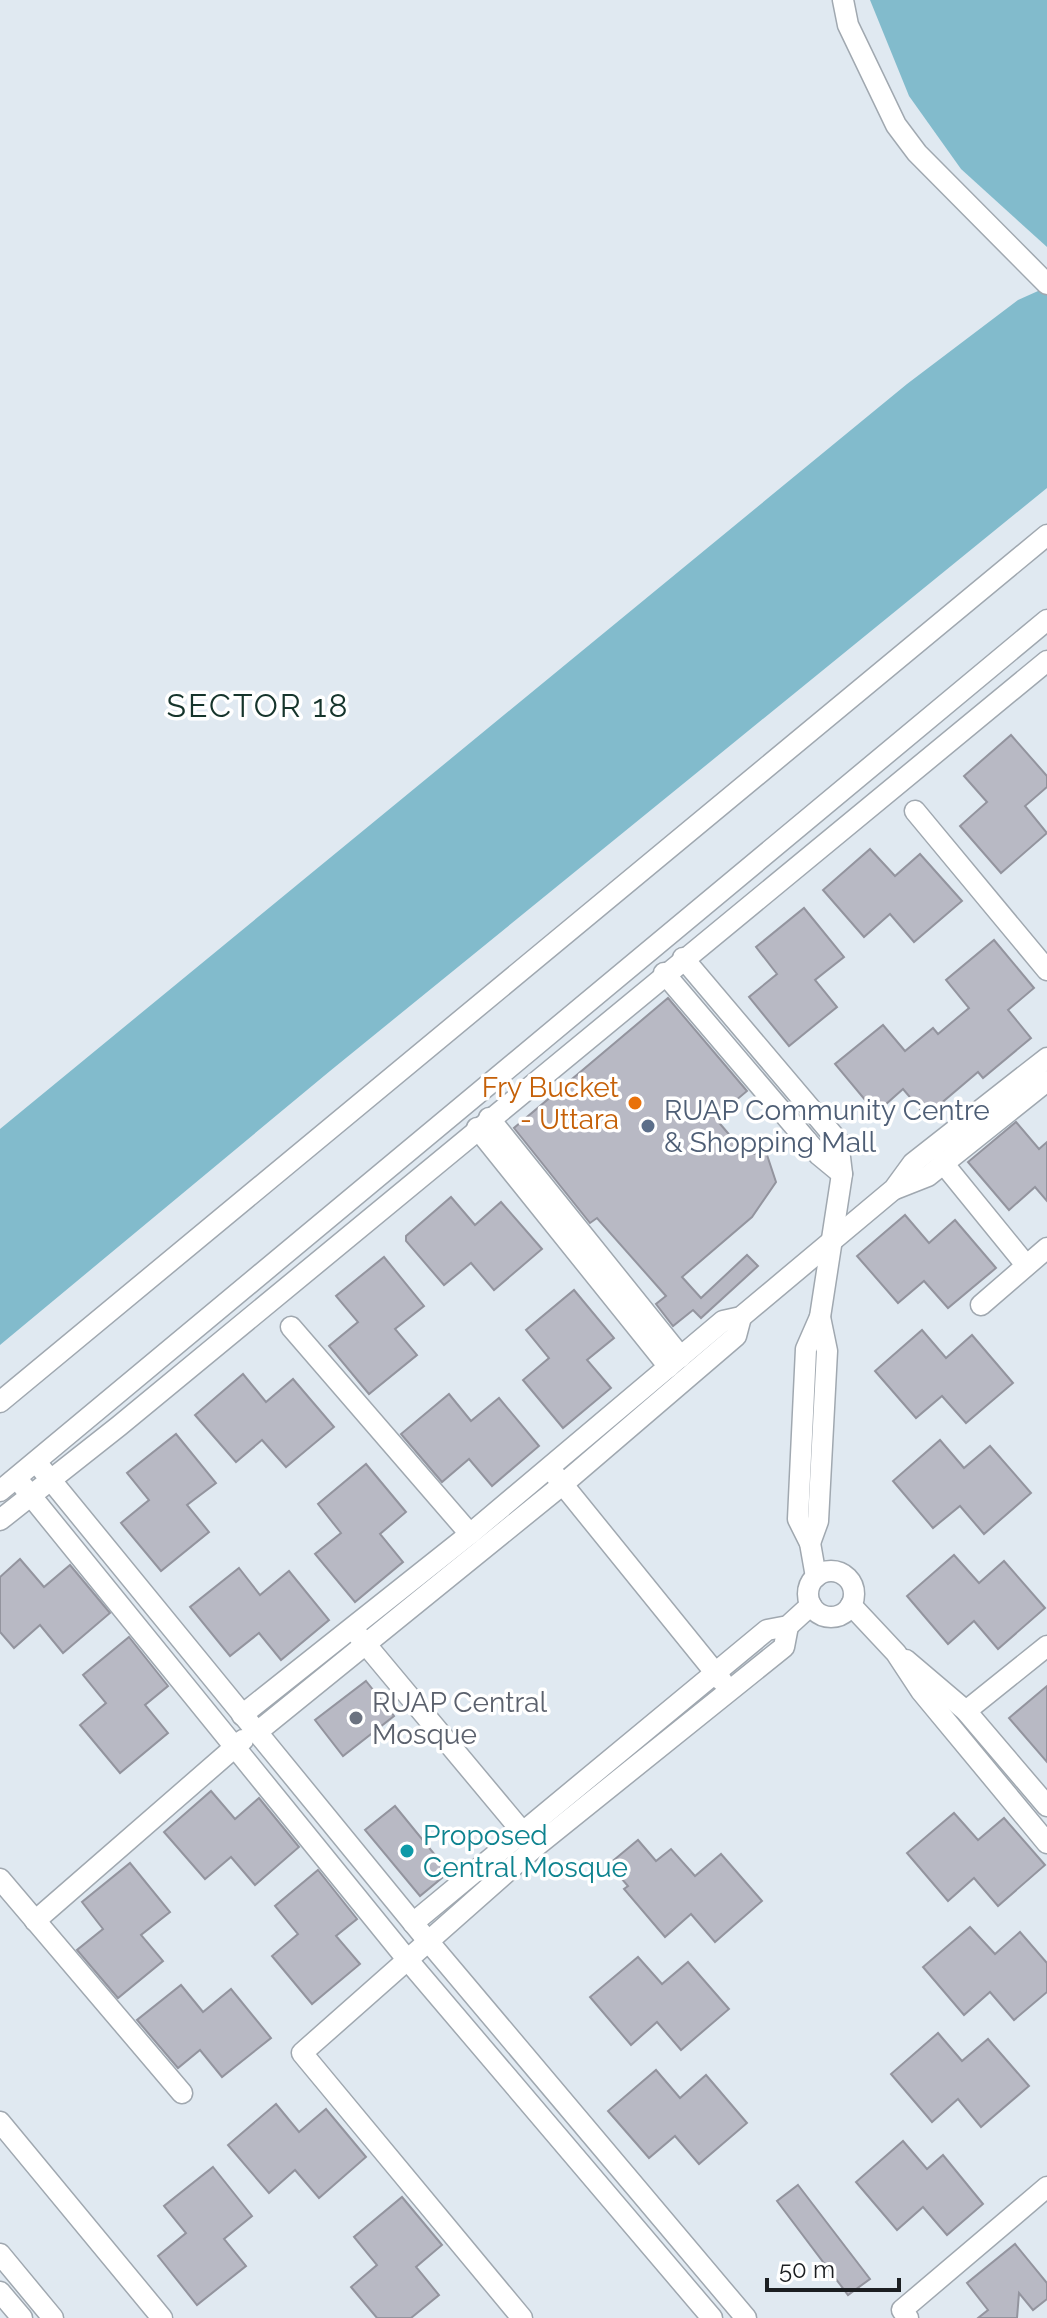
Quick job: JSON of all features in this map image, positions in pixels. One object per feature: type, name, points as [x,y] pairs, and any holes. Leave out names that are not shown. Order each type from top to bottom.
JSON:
[{"type":"street","points":[[843,0],[848,25],[896,125],[948,185],[1047,284]]},
{"type":"street","points":[[0,1402],[1047,535]]},
{"type":"street","points":[[712,2318],[406,1958],[233,1749],[30,1495],[8,1484],[1047,620]]},
{"type":"street","points":[[0,1520],[119,1426],[483,1122],[1047,661]]},
{"type":"street","points":[[915,811],[1047,970]]},
{"type":"street","points":[[683,958],[838,1141],[842,1174],[820,1317],[806,1349],[798,1519],[810,1543],[816,1577]]},
{"type":"street","points":[[664,973],[819,1155],[842,1174]]},
{"type":"street","points":[[35,1921],[233,1749],[251,1726],[352,1628],[550,1468],[723,1321],[741,1317],[894,1189],[913,1163],[1047,1058]]},
{"type":"street","points":[[894,1189],[928,1176],[1047,1081]]},
{"type":"street","points":[[468,1101],[675,1362]]},
{"type":"street","points":[[943,1163],[1026,1265]]},
{"type":"street","points":[[981,1305],[1047,1248]]},
{"type":"street","points":[[251,1726],[366,1644],[562,1485],[736,1336],[741,1317]]},
{"type":"street","points":[[291,1327],[470,1534]]},
{"type":"street","points":[[35,1461],[427,1940],[746,2318]]},
{"type":"street","points":[[550,1468],[730,1691]]},
{"type":"street","points":[[830,1571],[845,1576],[853,1589],[851,1605],[842,1614],[828,1617],[811,1605],[808,1590],[816,1577],[830,1571]]},
{"type":"street","points":[[413,1923],[767,1630],[788,1626],[811,1605]]},
{"type":"street","points":[[851,1605],[896,1653],[921,1691],[1047,1843]]},
{"type":"street","points":[[522,2318],[302,2053],[534,1848],[784,1647],[788,1626]]},
{"type":"street","points":[[352,1628],[534,1848]]},
{"type":"street","points":[[966,1711],[1047,1646]]},
{"type":"street","points":[[896,1653],[934,1680],[966,1711],[1047,1806]]},
{"type":"street","points":[[0,1879],[182,2093]]},
{"type":"street","points":[[0,2122],[162,2318]]},
{"type":"street","points":[[908,2318],[902,2310],[1047,2187]]},
{"type":"street","points":[[0,2254],[53,2318]]},
{"type":"street","points":[[0,2292],[22,2318]]},
{"type":"water","points":[[870,0],[1047,0],[1047,247],[961,169],[909,96]]},
{"type":"water","points":[[1047,287],[1047,488],[330,1071],[0,1345],[0,1129],[907,384],[1018,300]]},
{"type":"building","points":[[1011,735],[1047,776],[1047,787],[1025,806],[1047,833],[1001,873],[960,826],[987,802],[964,776]]},
{"type":"building","points":[[870,849],[895,876],[920,854],[962,901],[914,942],[890,914],[864,937],[823,890]]},
{"type":"building","points":[[804,908],[844,957],[815,980],[837,1007],[789,1046],[749,997],[777,974],[756,947]]},
{"type":"building","points":[[994,940],[1034,988],[1008,1010],[1031,1038],[983,1078],[978,1072],[926,1116],[903,1089],[876,1113],[835,1064],[883,1025],[905,1051],[933,1028],[938,1034],[969,1008],[946,980]]},
{"type":"building","points":[[668,998],[747,1091],[715,1118],[745,1153],[767,1155],[776,1182],[752,1217],[682,1277],[701,1298],[747,1255],[758,1266],[701,1318],[693,1310],[673,1326],[656,1304],[666,1296],[597,1218],[590,1223],[514,1128]]},
{"type":"building","points":[[1016,1122],[1039,1149],[1047,1142],[1047,1201],[1035,1187],[1009,1210],[968,1162]]},
{"type":"building","points":[[451,1197],[475,1225],[501,1202],[542,1249],[494,1290],[471,1263],[444,1285],[406,1241],[406,1236]]},
{"type":"building","points":[[905,1215],[929,1243],[955,1220],[996,1268],[948,1308],[924,1281],[898,1303],[857,1256]]},
{"type":"building","points":[[384,1257],[424,1306],[395,1329],[417,1355],[369,1394],[329,1346],[358,1322],[336,1296]]},
{"type":"building","points":[[574,1290],[614,1338],[587,1360],[611,1388],[563,1428],[523,1380],[549,1358],[526,1330]]},
{"type":"building","points":[[922,1330],[946,1358],[972,1335],[1013,1383],[966,1423],[942,1396],[916,1418],[875,1371]]},
{"type":"building","points":[[243,1374],[266,1402],[293,1379],[334,1427],[286,1467],[262,1440],[236,1462],[195,1415]]},
{"type":"building","points":[[449,1394],[471,1421],[499,1398],[539,1446],[492,1486],[469,1459],[442,1482],[401,1434]]},
{"type":"building","points":[[176,1434],[216,1483],[187,1505],[209,1532],[161,1571],[121,1523],[149,1500],[127,1473]]},
{"type":"building","points":[[940,1440],[964,1468],[990,1446],[1031,1493],[984,1534],[960,1506],[933,1528],[893,1481]]},
{"type":"building","points":[[366,1464],[406,1512],[380,1534],[403,1562],[355,1602],[315,1554],[341,1533],[318,1504]]},
{"type":"building","points":[[954,1555],[979,1583],[1004,1561],[1045,1608],[998,1649],[974,1621],[948,1644],[907,1596]]},
{"type":"building","points":[[20,1559],[44,1587],[70,1565],[110,1613],[63,1653],[40,1625],[14,1648],[0,1632],[0,1577]]},
{"type":"building","points":[[239,1568],[260,1595],[289,1571],[329,1620],[281,1660],[259,1633],[230,1656],[190,1607]]},
{"type":"building","points":[[129,1637],[168,1686],[145,1705],[168,1733],[120,1773],[80,1725],[106,1703],[83,1675]]},
{"type":"building","name":"RUAP Central Mosque","points":[[366,1681],[394,1716],[343,1756],[315,1720]]},
{"type":"building","points":[[1047,1686],[1047,1762],[1009,1718]]},
{"type":"building","points":[[211,1791],[235,1819],[259,1798],[299,1847],[255,1885],[231,1857],[205,1879],[164,1832]]},
{"type":"building","name":"Proposed Central Mosque","points":[[395,1806],[449,1872],[420,1896],[365,1830]]},
{"type":"building","points":[[954,1813],[978,1840],[1004,1818],[1045,1865],[998,1906],[974,1878],[948,1901],[907,1853]]},
{"type":"building","points":[[638,1840],[656,1861],[671,1849],[695,1876],[721,1854],[762,1901],[715,1942],[691,1914],[665,1937],[624,1889],[628,1886],[609,1864]]},
{"type":"building","points":[[130,1863],[170,1912],[141,1935],[163,1961],[118,1998],[77,1950],[103,1929],[82,1902]]},
{"type":"building","points":[[318,1870],[357,1919],[336,1936],[360,1964],[312,2004],[272,1956],[298,1934],[275,1906]]},
{"type":"building","points":[[970,1927],[995,1954],[1020,1932],[1047,1963],[1047,1992],[1014,2020],[990,1992],[964,2015],[923,1967]]},
{"type":"building","points":[[638,1957],[662,1984],[688,1962],[729,2009],[681,2050],[657,2022],[631,2045],[590,1997]]},
{"type":"building","points":[[181,1985],[203,2012],[231,1989],[271,2038],[222,2077],[200,2050],[178,2068],[137,2020]]},
{"type":"building","points":[[938,2033],[962,2061],[988,2039],[1029,2086],[981,2127],[958,2099],[932,2122],[891,2074]]},
{"type":"building","points":[[656,2070],[680,2098],[706,2075],[747,2123],[699,2164],[675,2136],[649,2158],[608,2111]]},
{"type":"building","points":[[276,2104],[299,2132],[326,2109],[366,2157],[319,2198],[295,2170],[269,2193],[228,2145]]},
{"type":"building","points":[[903,2141],[927,2169],[943,2155],[983,2204],[947,2235],[923,2207],[897,2230],[856,2182]]},
{"type":"building","points":[[213,2167],[252,2216],[224,2239],[246,2266],[197,2305],[158,2256],[186,2233],[164,2206]]},
{"type":"building","points":[[798,2185],[870,2279],[848,2295],[777,2201]]},
{"type":"building","points":[[402,2197],[442,2245],[416,2267],[439,2295],[411,2318],[377,2318],[351,2287],[377,2265],[354,2237]]},
{"type":"building","points":[[1015,2244],[1047,2283],[1047,2299],[1033,2310],[1019,2293],[1017,2318],[978,2318],[988,2310],[967,2283]]},
{"type":"place","name":"Fry Bucket - Uttara","points":[[635,1103]]},
{"type":"place","name":"RUAP Community Centre & Shopping Mall","points":[[648,1126]]},
{"type":"place","name":"RUAP Central Mosque","points":[[356,1718]]},
{"type":"place","name":"Proposed Central Mosque","points":[[407,1851]]},
{"type":"district","name":"SECTOR 18","points":[[258,705]]}]
